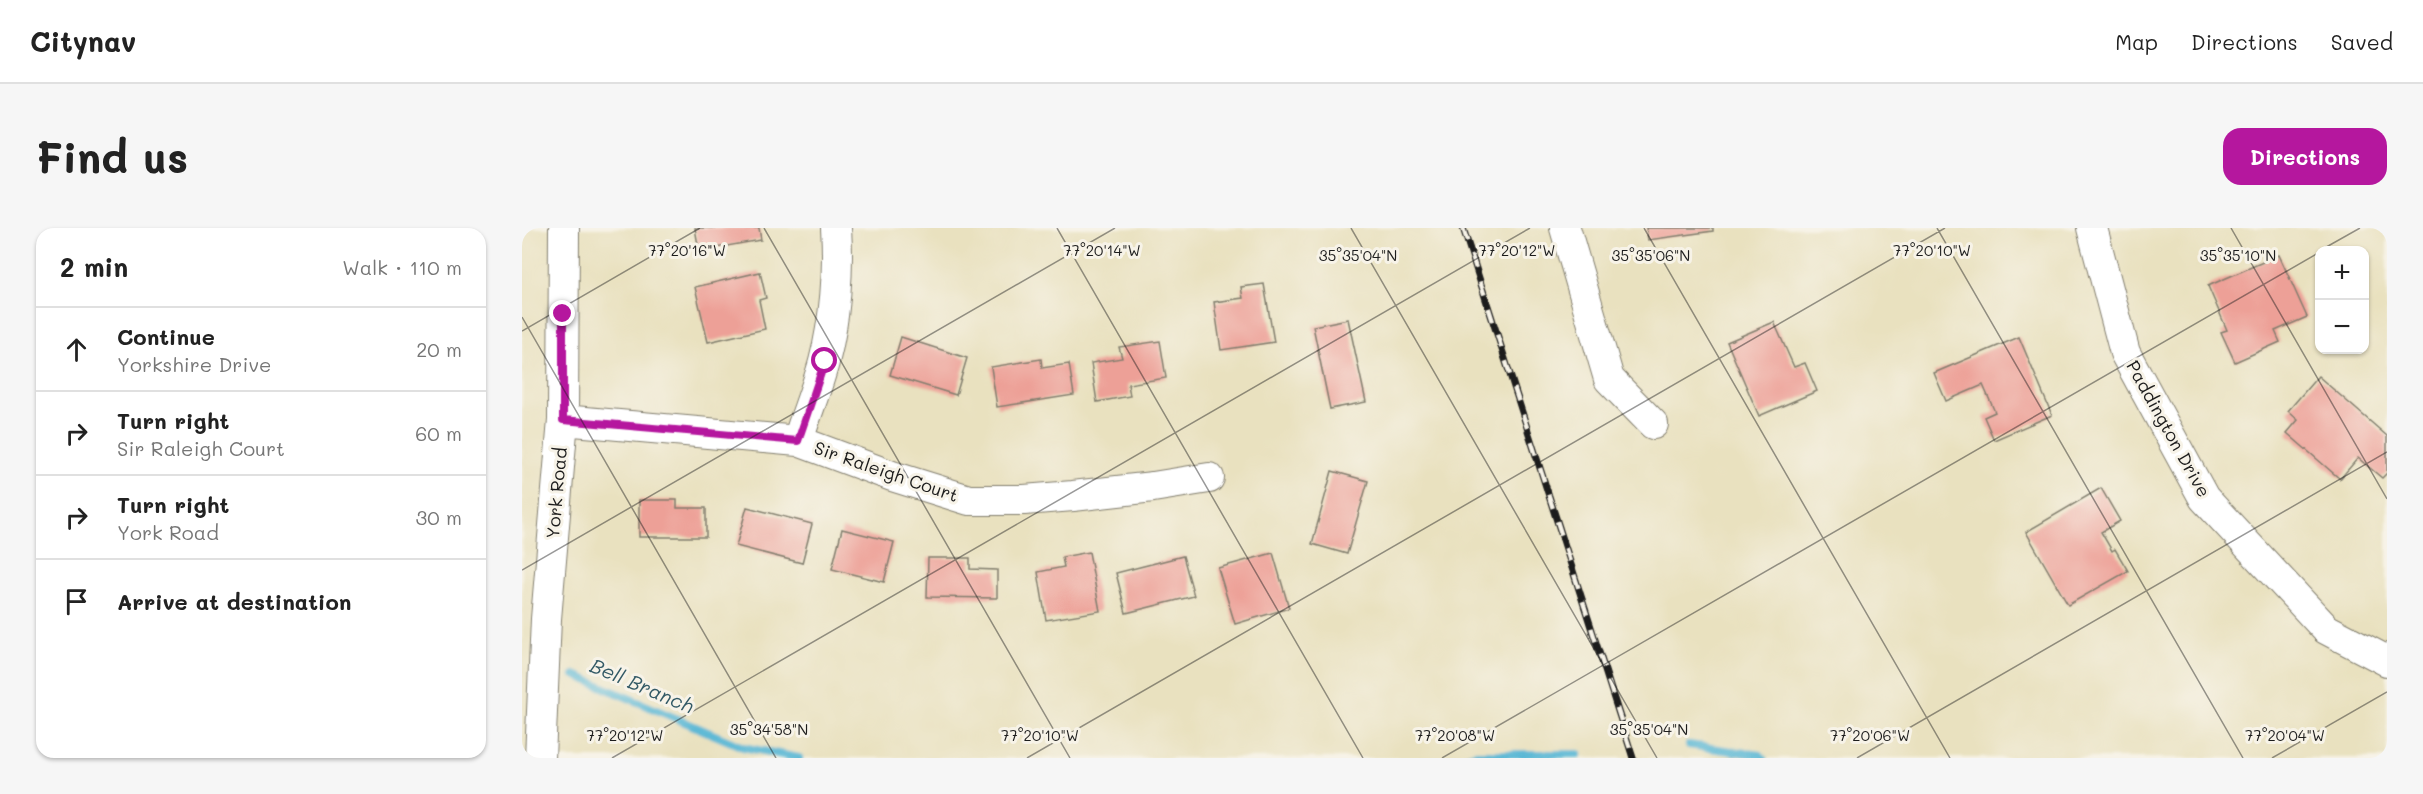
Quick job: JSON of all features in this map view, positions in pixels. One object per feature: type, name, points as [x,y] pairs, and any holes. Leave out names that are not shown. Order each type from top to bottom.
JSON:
[{"type":"street","name":"York Road","points":[[540,758],[546,619],[563,420],[564,228]]},
{"type":"street","points":[[798,441],[825,361],[836,273],[836,228]]},
{"type":"street","points":[[1564,228],[1609,379],[1653,424]]},
{"type":"street","name":"Paddington Drive","points":[[2092,228],[2125,353],[2204,498],[2326,629],[2387,661]]},
{"type":"street","name":"Sir Raleigh Court","points":[[563,420],[798,441],[892,476],[969,500],[1024,500],[1072,496],[1209,478]]},
{"type":"building","points":[[695,228],[759,228],[761,240],[699,251]]},
{"type":"building","points":[[1646,228],[1713,228],[1713,231],[1648,240]]},
{"type":"building","points":[[2279,255],[2307,317],[2275,331],[2280,342],[2235,362],[2221,332],[2227,330],[2208,286]]},
{"type":"building","points":[[760,272],[766,298],[759,300],[765,329],[708,342],[695,287]]},
{"type":"building","points":[[1264,284],[1274,342],[1221,350],[1214,302],[1243,298],[1241,287]]},
{"type":"building","points":[[1348,319],[1366,402],[1330,409],[1313,326]]},
{"type":"building","points":[[1774,322],[1794,367],[1805,363],[1817,391],[1759,416],[1727,342]]},
{"type":"building","points":[[901,337],[967,358],[956,395],[890,375]]},
{"type":"building","points":[[2019,337],[2052,415],[1994,440],[1984,417],[1995,412],[1983,385],[1946,401],[1934,373]]},
{"type":"building","points":[[1160,341],[1166,378],[1128,384],[1130,396],[1097,402],[1091,363],[1122,358],[1119,347]]},
{"type":"building","points":[[1041,359],[1042,368],[1069,364],[1074,395],[997,407],[991,367]]},
{"type":"building","points":[[2318,376],[2387,436],[2387,473],[2382,478],[2358,458],[2340,479],[2287,433],[2298,420],[2288,411]]},
{"type":"building","points":[[1332,471],[1368,481],[1347,554],[1312,544]]},
{"type":"building","points":[[2101,488],[2120,521],[2101,532],[2112,551],[2115,549],[2128,571],[2068,605],[2026,532]]},
{"type":"building","points":[[639,500],[677,500],[677,508],[706,508],[706,537],[639,537]]},
{"type":"building","points":[[747,507],[812,524],[802,563],[736,546]]},
{"type":"building","points":[[842,529],[894,542],[884,582],[832,569]]},
{"type":"building","points":[[1089,552],[1100,611],[1046,620],[1038,572],[1064,567],[1062,557]]},
{"type":"building","points":[[1273,553],[1289,608],[1235,624],[1218,568]]},
{"type":"building","points":[[1183,556],[1194,596],[1126,613],[1116,573]]},
{"type":"building","points":[[928,558],[970,558],[970,569],[997,570],[997,598],[927,597]]},
{"type":"waterway","name":"Bell Branch","points":[[575,675],[743,747],[799,758]]},
{"type":"waterway","name":"Bell Branch","points":[[1689,745],[1760,755],[1763,758]]},
{"type":"waterway","name":"Bell Branch","points":[[1464,758],[1475,754],[1578,754]]},
{"type":"railway","points":[[1463,228],[1633,758]]},
{"type":"route","points":[[563,314],[563,420],[798,441],[825,361]]}]
